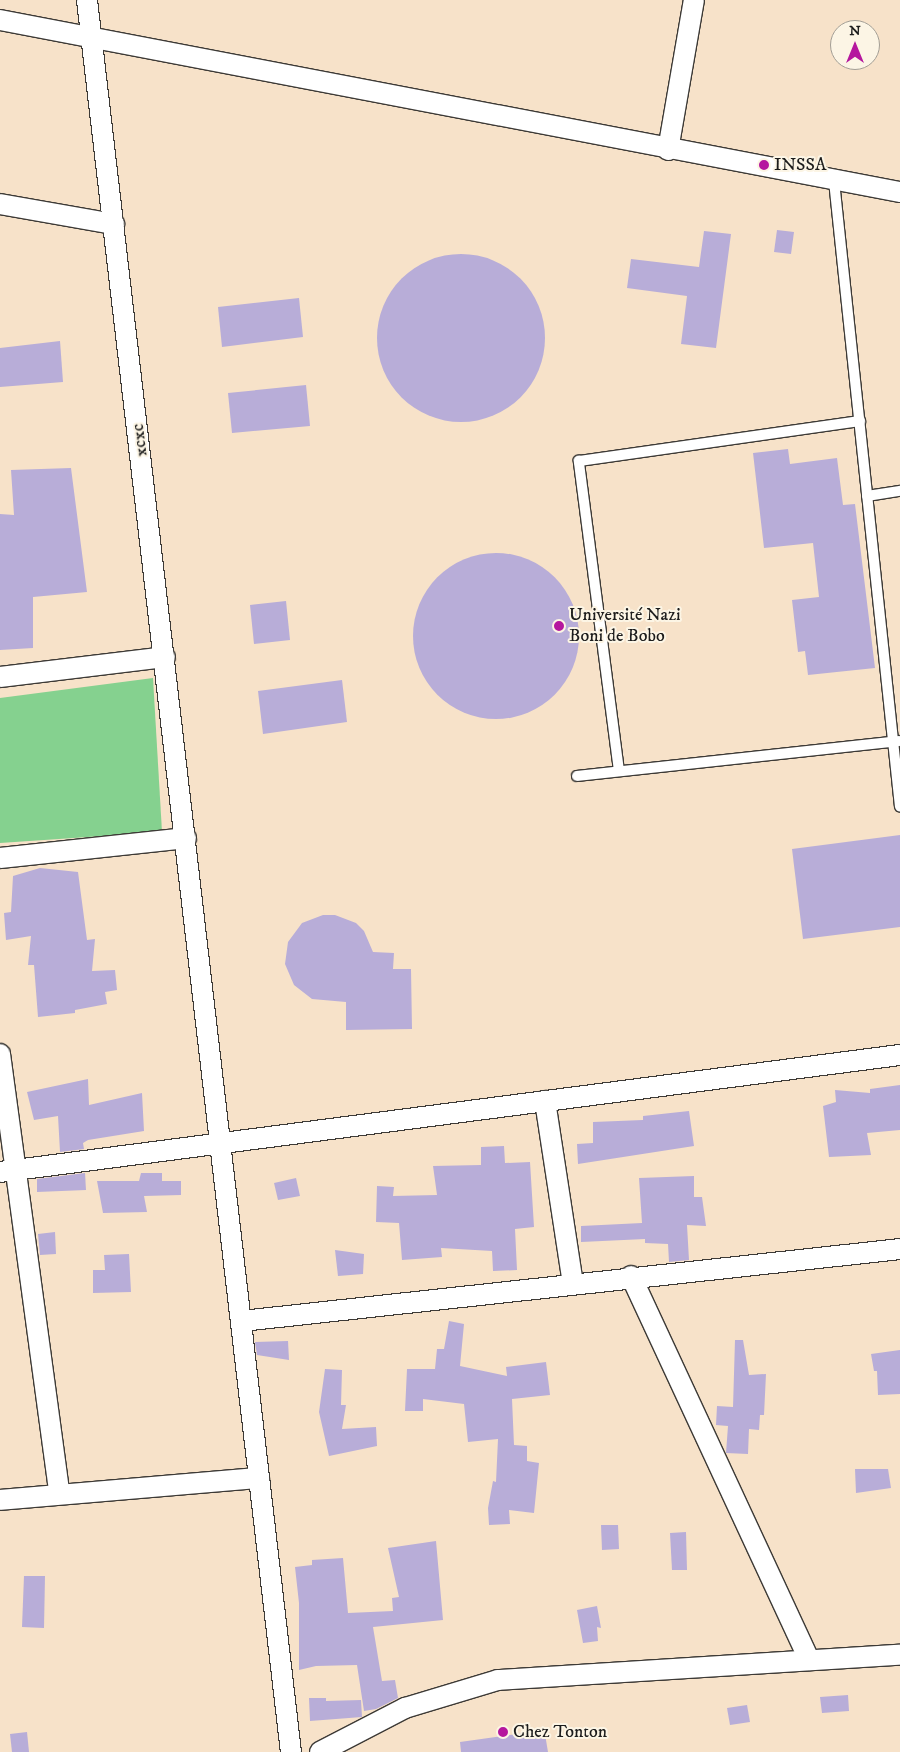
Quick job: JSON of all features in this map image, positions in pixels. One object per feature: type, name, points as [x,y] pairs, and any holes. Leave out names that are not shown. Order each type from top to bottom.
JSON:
[{"type":"street","name":"xcxc","points":[[87,0],[291,1752]]},
{"type":"street","points":[[668,150],[694,0]]},
{"type":"street","points":[[0,20],[668,150],[900,192]]},
{"type":"street","points":[[0,204],[114,224]]},
{"type":"street","points":[[0,677],[165,657]]},
{"type":"street","points":[[0,858],[186,838]]},
{"type":"street","points":[[0,1054],[8,1171],[59,1493]]},
{"type":"street","points":[[8,1171],[900,1055]]},
{"type":"street","points":[[545,1101],[572,1282]]},
{"type":"street","points":[[242,1321],[572,1282],[900,1249]]},
{"type":"street","points":[[631,1276],[809,1660]]},
{"type":"street","points":[[0,1500],[59,1493],[259,1478]]},
{"type":"street","points":[[320,1752],[404,1708],[498,1680],[900,1654]]},
{"type":"lane","points":[[834,181],[867,496],[897,741],[900,807]]},
{"type":"lane","points":[[619,771],[579,461],[860,420]]},
{"type":"lane","points":[[867,496],[900,491]]},
{"type":"lane","points":[[577,776],[897,741]]},
{"type":"green space","points":[[153,678],[162,832],[0,843],[0,698]]},
{"type":"building","points":[[777,230],[794,232],[791,254],[774,252]]},
{"type":"building","points":[[704,231],[731,234],[716,348],[681,344],[687,296],[627,288],[631,259],[699,267]]},
{"type":"building","points":[[461,254],[485,258],[500,264],[514,273],[526,285],[535,299],[541,314],[545,338],[541,362],[535,377],[526,391],[514,403],[500,412],[485,418],[461,422],[437,418],[422,412],[408,403],[396,391],[387,377],[381,362],[377,338],[381,314],[387,299],[396,285],[408,273],[422,264],[437,258]]},
{"type":"building","points":[[299,298],[303,337],[222,347],[218,307]]},
{"type":"building","points":[[60,341],[63,382],[0,387],[0,348]]},
{"type":"building","points":[[306,385],[310,426],[232,433],[228,393]]},
{"type":"building","points":[[788,449],[790,464],[837,458],[843,505],[855,504],[875,668],[808,675],[805,651],[798,652],[792,600],[819,597],[813,543],[764,548],[753,453]]},
{"type":"building","points":[[71,468],[87,592],[33,597],[33,648],[0,650],[0,514],[14,515],[11,470]]},
{"type":"building","points":[[504,553],[520,556],[535,562],[549,571],[561,583],[570,597],[576,612],[579,636],[578,652],[570,675],[561,689],[549,701],[535,710],[520,716],[488,719],[472,716],[457,710],[443,701],[431,689],[422,675],[416,660],[413,628],[416,612],[422,597],[431,583],[443,571],[457,562],[472,556]]},
{"type":"building","points":[[286,601],[290,640],[254,644],[250,605]]},
{"type":"building","points":[[342,680],[347,722],[263,734],[258,691]]},
{"type":"building","points":[[900,835],[900,927],[803,939],[792,849]]},
{"type":"building","points":[[40,868],[78,872],[87,940],[95,939],[92,971],[115,970],[117,990],[105,992],[107,1004],[75,1010],[75,1013],[38,1017],[34,965],[28,965],[31,936],[6,940],[4,913],[11,912],[13,876]]},
{"type":"building","points":[[323,915],[335,915],[356,923],[364,931],[373,952],[394,953],[393,969],[411,969],[412,1029],[346,1030],[346,1002],[312,999],[294,985],[285,964],[288,942],[302,923]]},
{"type":"building","points":[[88,1079],[89,1105],[142,1093],[144,1131],[88,1140],[83,1143],[84,1149],[60,1152],[58,1116],[34,1120],[27,1092]]},
{"type":"building","points":[[900,1085],[900,1130],[867,1133],[871,1155],[829,1157],[823,1106],[836,1102],[835,1090],[870,1093],[870,1089]]},
{"type":"building","points":[[689,1111],[694,1146],[578,1164],[577,1144],[593,1143],[593,1122],[643,1120],[643,1116]]},
{"type":"building","points":[[504,1146],[505,1163],[530,1162],[534,1227],[515,1229],[517,1270],[493,1271],[492,1251],[441,1248],[442,1257],[402,1260],[399,1223],[376,1222],[377,1186],[394,1187],[393,1196],[437,1195],[433,1166],[481,1165],[481,1147]]},
{"type":"building","points":[[85,1173],[86,1190],[37,1192],[37,1179]]},
{"type":"building","points":[[141,1173],[162,1173],[162,1181],[181,1181],[181,1195],[144,1196],[147,1212],[103,1213],[97,1181],[139,1181]]},
{"type":"building","points":[[694,1176],[694,1197],[702,1197],[706,1226],[687,1225],[689,1260],[669,1262],[668,1244],[645,1243],[645,1239],[581,1242],[581,1226],[642,1223],[639,1178]]},
{"type":"building","points":[[296,1178],[300,1196],[278,1200],[274,1183]]},
{"type":"building","points":[[55,1232],[56,1254],[40,1255],[38,1234]]},
{"type":"building","points":[[335,1250],[364,1254],[363,1274],[338,1276]]},
{"type":"building","points":[[129,1254],[131,1292],[93,1293],[93,1270],[105,1270],[104,1255]]},
{"type":"building","points":[[449,1321],[464,1324],[460,1366],[507,1376],[506,1367],[546,1362],[550,1395],[512,1399],[514,1445],[527,1446],[527,1461],[539,1463],[534,1513],[509,1510],[510,1524],[489,1525],[488,1508],[493,1481],[496,1482],[498,1439],[468,1442],[464,1404],[423,1399],[423,1411],[405,1411],[407,1369],[435,1369],[437,1349],[444,1349]]},
{"type":"building","points":[[735,1340],[743,1340],[749,1375],[766,1374],[764,1415],[760,1415],[759,1430],[749,1429],[748,1454],[726,1453],[728,1426],[716,1425],[717,1406],[733,1407]]},
{"type":"building","points":[[288,1341],[289,1360],[257,1355],[255,1342]]},
{"type":"building","points":[[900,1350],[900,1394],[878,1395],[877,1371],[874,1371],[871,1354]]},
{"type":"building","points":[[325,1369],[342,1370],[341,1405],[346,1405],[342,1429],[376,1427],[377,1446],[329,1456],[319,1412]]},
{"type":"building","points":[[855,1469],[888,1469],[891,1488],[856,1493]]},
{"type":"building","points":[[601,1525],[618,1525],[619,1549],[602,1550]]},
{"type":"building","points":[[686,1532],[687,1570],[672,1570],[670,1533]]},
{"type":"building","points":[[436,1541],[443,1620],[373,1627],[382,1681],[395,1680],[398,1698],[376,1709],[364,1711],[357,1665],[316,1666],[299,1670],[299,1603],[295,1567],[312,1565],[312,1560],[343,1558],[348,1613],[393,1611],[392,1598],[399,1597],[388,1548]]},
{"type":"building","points":[[24,1576],[45,1576],[44,1628],[22,1627]]},
{"type":"building","points":[[597,1606],[601,1628],[597,1627],[598,1641],[583,1643],[577,1610]]},
{"type":"building","points":[[848,1695],[849,1711],[822,1713],[820,1697]]},
{"type":"building","points":[[309,1698],[326,1698],[326,1701],[361,1700],[362,1717],[310,1721]]},
{"type":"building","points":[[747,1705],[750,1722],[730,1725],[727,1708]]},
{"type":"building","points":[[27,1732],[29,1752],[12,1752],[10,1734]]},
{"type":"building","points":[[524,1733],[524,1736],[545,1734],[548,1752],[461,1752],[460,1742]]},
{"type":"place","name":"INSSA","points":[[764,165]]},
{"type":"place","name":"Université Nazi Boni de Bobo","points":[[559,626]]},
{"type":"place","name":"Chez Tonton","points":[[503,1732]]}]
